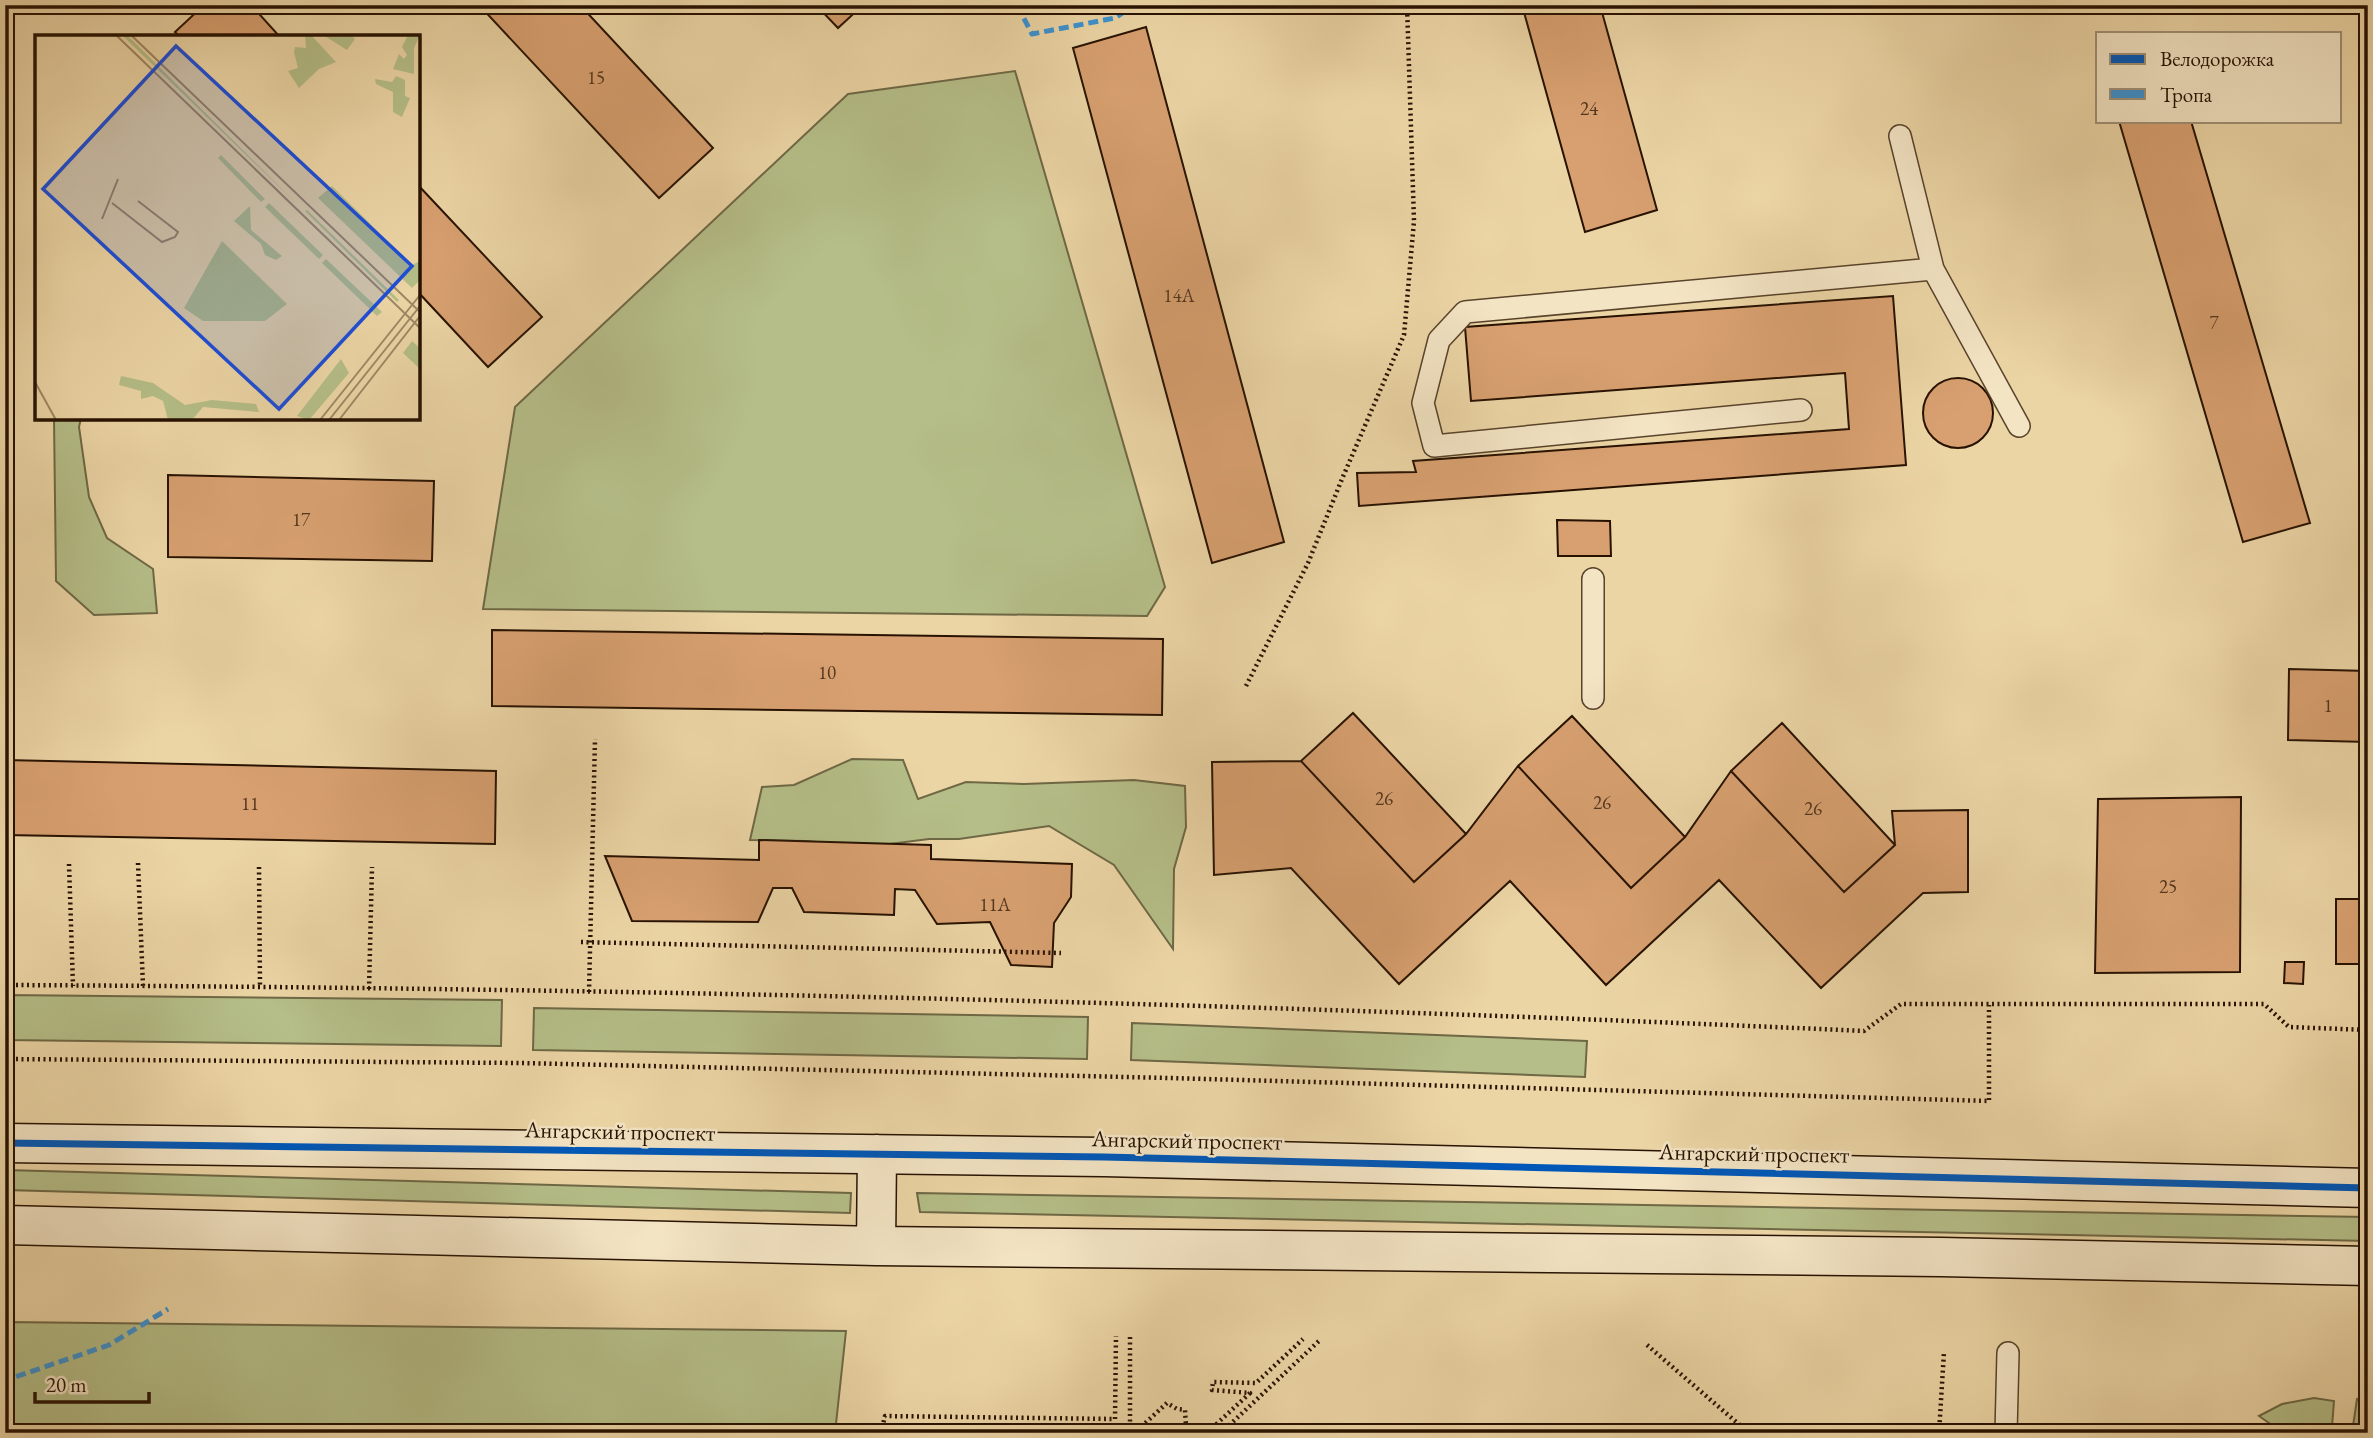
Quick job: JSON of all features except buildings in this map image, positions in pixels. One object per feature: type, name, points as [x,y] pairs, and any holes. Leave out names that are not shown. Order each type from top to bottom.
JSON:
[{"type":"street","name":"Ангарский проспект","points":[[5,1143],[1126,1158],[2368,1188]]},
{"type":"street","points":[[876,1246],[877,1154]]},
{"type":"street","points":[[5,1225],[876,1246],[1941,1257],[2368,1266]]},
{"type":"lane","points":[[1900,136],[1933,269],[2019,426]]},
{"type":"lane","points":[[1801,410],[1434,446],[1423,402],[1439,341],[1465,312],[1933,269]]},
{"type":"lane","points":[[1593,579],[1593,698]]},
{"type":"lane","points":[[2006,1433],[2008,1353]]},
{"type":"path","points":[[1246,686],[1308,562],[1404,335],[1414,221],[1407,5]]},
{"type":"path","points":[[589,992],[595,740]]},
{"type":"path","points":[[69,863],[73,986]]},
{"type":"path","points":[[138,863],[143,986]]},
{"type":"path","points":[[259,867],[260,988]]},
{"type":"path","points":[[369,989],[372,867]]},
{"type":"path","points":[[581,942],[1061,953]]},
{"type":"path","points":[[5,985],[1113,1002],[1864,1031],[1901,1004],[2264,1004],[2289,1027],[2368,1030]]},
{"type":"path","points":[[5,1059],[547,1064],[1170,1077],[1989,1101],[1989,1005]]},
{"type":"path","points":[[881,1433],[885,1416],[1115,1419],[1116,1336]]},
{"type":"path","points":[[1130,1337],[1130,1425],[1142,1426],[1167,1403],[1185,1410],[1186,1427],[1210,1430],[1250,1393],[1212,1390],[1213,1382],[1256,1383],[1303,1339]]},
{"type":"path","points":[[1221,1433],[1320,1340]]},
{"type":"path","points":[[1647,1345],[1749,1433]]},
{"type":"path","points":[[1939,1433],[1944,1352]]},
{"type":"green space","points":[[1015,71],[1165,587],[1147,616],[483,609],[515,407],[848,94]]},
{"type":"green space","points":[[54,420],[81,420],[79,427],[89,497],[107,538],[153,569],[157,613],[94,615],[56,581]]},
{"type":"green space","points":[[852,759],[903,760],[918,799],[966,782],[1024,784],[1134,780],[1185,786],[1186,827],[1174,869],[1173,949],[1114,865],[1049,826],[959,839],[929,839],[866,847],[806,841],[750,840],[762,787],[794,785]]},
{"type":"green space","points":[[5,995],[502,1000],[501,1046],[5,1040]]},
{"type":"green space","points":[[534,1008],[1088,1017],[1087,1059],[533,1050]]},
{"type":"green space","points":[[1132,1023],[1587,1041],[1585,1077],[1131,1060]]},
{"type":"green space","points":[[5,1170],[851,1193],[850,1213],[5,1190]]},
{"type":"green space","points":[[917,1193],[2368,1217],[2368,1241],[920,1212]]},
{"type":"green space","points":[[5,1322],[846,1331],[835,1433],[5,1433]]},
{"type":"green space","points":[[2314,1398],[2334,1401],[2332,1427],[2308,1433],[2283,1433],[2259,1416],[2282,1404]]},
{"type":"green space","points":[[2357,1399],[2368,1401],[2368,1433],[2353,1426]]},
{"type":"marked path","points":[[1017,5],[1032,34],[1115,18],[1134,5]]},
{"type":"marked path","points":[[5,1386],[12,1378],[109,1345],[168,1309]]},
{"type":"cycle path","points":[[5,1143],[1104,1157],[2368,1188]]}]
